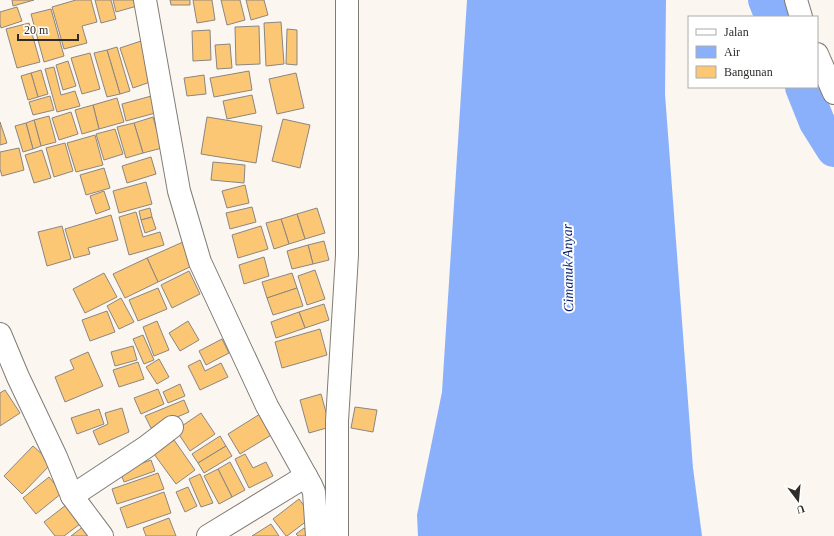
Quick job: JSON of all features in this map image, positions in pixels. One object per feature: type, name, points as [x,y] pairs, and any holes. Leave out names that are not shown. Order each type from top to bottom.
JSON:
[{"type":"street","points":[[145,0],[179,191],[200,262],[267,406],[312,485],[314,492],[317,536]]},
{"type":"street","points":[[337,536],[337,421],[347,255],[347,0]]},
{"type":"street","points":[[796,0],[801,16]]},
{"type":"street","points":[[818,56],[834,93]]},
{"type":"street","points":[[0,334],[18,377],[56,457],[72,496],[102,536]]},
{"type":"street","points":[[72,496],[146,447],[172,427]]},
{"type":"street","points":[[208,536],[306,476]]},
{"type":"water","name":"Cimanuk Anyar","points":[[467,0],[666,0],[665,94],[693,468],[702,536],[418,536],[417,515],[442,392]]},
{"type":"building","points":[[12,0],[34,0],[13,6]]},
{"type":"building","points":[[76,0],[91,0],[97,22],[82,26],[87,43],[64,49],[52,7]]},
{"type":"building","points":[[95,0],[111,0],[116,19],[101,23]]},
{"type":"building","points":[[113,0],[135,0],[137,6],[116,12]]},
{"type":"building","points":[[170,0],[190,0],[190,5],[171,5]]},
{"type":"building","points":[[193,0],[212,0],[215,20],[197,23]]},
{"type":"building","points":[[221,0],[240,0],[245,20],[227,25]]},
{"type":"building","points":[[246,0],[264,0],[268,15],[251,20]]},
{"type":"building","points":[[17,7],[22,21],[1,28],[0,12]]},
{"type":"building","points":[[51,9],[64,56],[44,62],[31,14]]},
{"type":"building","points":[[281,22],[284,64],[266,66],[264,23]]},
{"type":"building","points":[[29,23],[40,62],[17,68],[6,29]]},
{"type":"building","points":[[259,26],[260,64],[236,65],[235,27]]},
{"type":"building","points":[[287,29],[297,30],[297,65],[286,64]]},
{"type":"building","points":[[210,30],[211,60],[193,61],[192,31]]},
{"type":"building","points":[[141,41],[153,81],[133,88],[120,48]]},
{"type":"building","points":[[230,44],[232,68],[217,69],[215,45]]},
{"type":"building","points":[[117,47],[130,91],[120,94],[107,50]]},
{"type":"building","points":[[107,50],[120,94],[107,97],[94,53]]},
{"type":"building","points":[[90,53],[100,89],[82,94],[71,58]]},
{"type":"building","points":[[68,61],[76,86],[63,90],[56,65]]},
{"type":"building","points":[[54,67],[61,95],[75,91],[80,106],[57,112],[45,69]]},
{"type":"building","points":[[41,70],[48,94],[38,97],[31,73]]},
{"type":"building","points":[[249,71],[252,90],[214,97],[210,78]]},
{"type":"building","points":[[31,73],[38,97],[28,100],[21,76]]},
{"type":"building","points":[[296,73],[304,108],[277,114],[269,79]]},
{"type":"building","points":[[204,75],[206,94],[187,96],[184,78]]},
{"type":"building","points":[[155,95],[159,112],[126,121],[122,104]]},
{"type":"building","points":[[252,95],[256,113],[227,119],[223,101]]},
{"type":"building","points":[[50,96],[54,110],[33,115],[29,102]]},
{"type":"building","points":[[117,98],[124,122],[99,129],[93,105]]},
{"type":"building","points":[[93,105],[99,129],[82,134],[75,110]]},
{"type":"building","points":[[71,112],[78,134],[59,140],[52,118]]},
{"type":"building","points":[[49,116],[56,142],[41,146],[34,120]]},
{"type":"building","points":[[153,117],[162,148],[143,153],[134,123]]},
{"type":"building","points":[[207,117],[262,126],[256,163],[201,154]]},
{"type":"building","points":[[283,119],[310,125],[300,168],[272,161]]},
{"type":"building","points":[[34,120],[41,146],[33,149],[26,123]]},
{"type":"building","points":[[0,122],[7,143],[0,145]]},
{"type":"building","points":[[26,123],[33,149],[23,152],[15,126]]},
{"type":"building","points":[[134,123],[143,153],[126,158],[117,127]]},
{"type":"building","points":[[115,129],[123,154],[104,160],[96,134]]},
{"type":"building","points":[[95,135],[103,165],[76,172],[67,143]]},
{"type":"building","points":[[65,143],[73,171],[54,177],[46,148]]},
{"type":"building","points":[[19,148],[24,170],[2,176],[0,169],[0,152]]},
{"type":"building","points":[[42,150],[51,178],[34,183],[25,155]]},
{"type":"building","points":[[151,157],[156,174],[127,183],[122,166]]},
{"type":"building","points":[[213,162],[245,165],[244,183],[211,180]]},
{"type":"building","points":[[104,168],[110,188],[86,195],[80,175]]},
{"type":"building","points":[[146,182],[152,204],[119,213],[113,191]]},
{"type":"building","points":[[245,185],[249,203],[227,208],[222,191]]},
{"type":"building","points":[[104,191],[110,209],[96,214],[90,196]]},
{"type":"building","points":[[252,207],[256,222],[230,229],[226,213]]},
{"type":"building","points":[[150,208],[152,217],[141,220],[139,211]]},
{"type":"building","points":[[317,208],[325,233],[305,239],[297,214]]},
{"type":"building","points":[[136,212],[143,237],[160,232],[164,245],[129,255],[119,217]]},
{"type":"building","points":[[297,214],[305,239],[289,244],[281,219]]},
{"type":"building","points":[[111,215],[118,240],[88,248],[90,254],[74,258],[65,229]]},
{"type":"building","points":[[152,217],[156,229],[145,233],[141,220]]},
{"type":"building","points":[[281,219],[289,244],[274,249],[266,223]]},
{"type":"building","points":[[62,226],[71,259],[47,266],[38,232]]},
{"type":"building","points":[[261,226],[268,249],[238,258],[232,235]]},
{"type":"building","points":[[324,241],[329,260],[313,264],[308,245]]},
{"type":"building","points":[[183,242],[194,265],[158,282],[147,258]]},
{"type":"building","points":[[308,245],[313,264],[292,269],[287,251]]},
{"type":"building","points":[[264,257],[269,276],[244,284],[239,265]]},
{"type":"building","points":[[147,258],[158,282],[125,298],[113,274]]},
{"type":"building","points":[[315,270],[325,299],[307,305],[298,276]]},
{"type":"building","points":[[189,271],[200,294],[172,308],[161,285]]},
{"type":"building","points":[[104,273],[117,297],[85,313],[73,289]]},
{"type":"building","points":[[292,273],[297,288],[267,298],[262,282]]},
{"type":"building","points":[[158,288],[167,309],[138,321],[129,300]]},
{"type":"building","points":[[297,288],[303,306],[273,315],[267,298]]},
{"type":"building","points":[[121,298],[134,322],[119,329],[107,306]]},
{"type":"building","points":[[324,304],[329,320],[305,328],[299,312]]},
{"type":"building","points":[[107,311],[115,332],[90,341],[82,320]]},
{"type":"building","points":[[299,312],[305,328],[276,338],[271,322]]},
{"type":"building","points":[[157,321],[169,350],[154,356],[143,327]]},
{"type":"building","points":[[188,321],[199,340],[180,351],[169,333]]},
{"type":"building","points":[[320,329],[327,355],[282,368],[275,342]]},
{"type":"building","points":[[143,335],[154,360],[144,364],[133,339]]},
{"type":"building","points":[[222,339],[229,353],[206,365],[199,351]]},
{"type":"building","points":[[133,346],[137,360],[115,366],[111,352]]},
{"type":"building","points":[[88,352],[103,386],[65,402],[55,377],[74,369],[70,360]]},
{"type":"building","points":[[159,359],[169,377],[157,384],[146,367]]},
{"type":"building","points":[[200,360],[205,371],[221,363],[228,377],[200,390],[188,366]]},
{"type":"building","points":[[138,362],[144,379],[119,387],[113,370]]},
{"type":"building","points":[[180,384],[185,396],[168,403],[163,392]]},
{"type":"building","points":[[158,389],[164,404],[141,414],[134,398]]},
{"type":"building","points":[[5,390],[20,413],[0,426],[0,393]]},
{"type":"building","points":[[321,394],[330,427],[309,433],[300,400]]},
{"type":"building","points":[[184,400],[189,412],[151,428],[145,416]]},
{"type":"building","points":[[355,407],[377,410],[373,432],[351,428]]},
{"type":"building","points":[[122,408],[129,432],[99,445],[93,431],[108,424],[105,413]]},
{"type":"building","points":[[99,409],[104,424],[77,434],[71,418]]},
{"type":"building","points":[[201,413],[215,434],[190,451],[176,430]]},
{"type":"building","points":[[260,414],[273,434],[240,454],[228,434]]},
{"type":"building","points":[[220,436],[226,446],[198,463],[192,454]]},
{"type":"building","points":[[174,440],[195,470],[176,484],[154,454]]},
{"type":"building","points":[[33,446],[52,463],[22,494],[4,476]]},
{"type":"building","points":[[226,446],[232,456],[204,473],[198,463]]},
{"type":"building","points":[[245,454],[253,468],[266,462],[273,476],[249,488],[235,459]]},
{"type":"building","points":[[151,460],[155,471],[124,482],[120,471]]},
{"type":"building","points":[[230,462],[245,490],[232,497],[218,469]]},
{"type":"building","points":[[218,469],[232,497],[219,504],[204,476]]},
{"type":"building","points":[[158,473],[164,489],[117,504],[112,489]]},
{"type":"building","points":[[200,474],[213,503],[201,507],[189,479]]},
{"type":"building","points":[[49,477],[62,493],[36,514],[23,498]]},
{"type":"building","points":[[188,487],[197,506],[185,512],[176,492]]},
{"type":"building","points":[[164,492],[171,513],[127,528],[120,508]]},
{"type":"building","points":[[299,499],[312,517],[286,536],[273,519]]},
{"type":"building","points":[[66,505],[80,524],[64,536],[55,536],[44,522]]},
{"type":"building","points":[[169,518],[176,536],[146,536],[143,528]]},
{"type":"building","points":[[271,524],[279,536],[252,536]]},
{"type":"building","points":[[84,526],[92,536],[71,536]]},
{"type":"building","points":[[304,528],[310,536],[298,536],[296,534]]},
{"type":"waterway","points":[[766,0],[773,16]]},
{"type":"waterway","points":[[803,88],[817,122],[834,149]]}]
